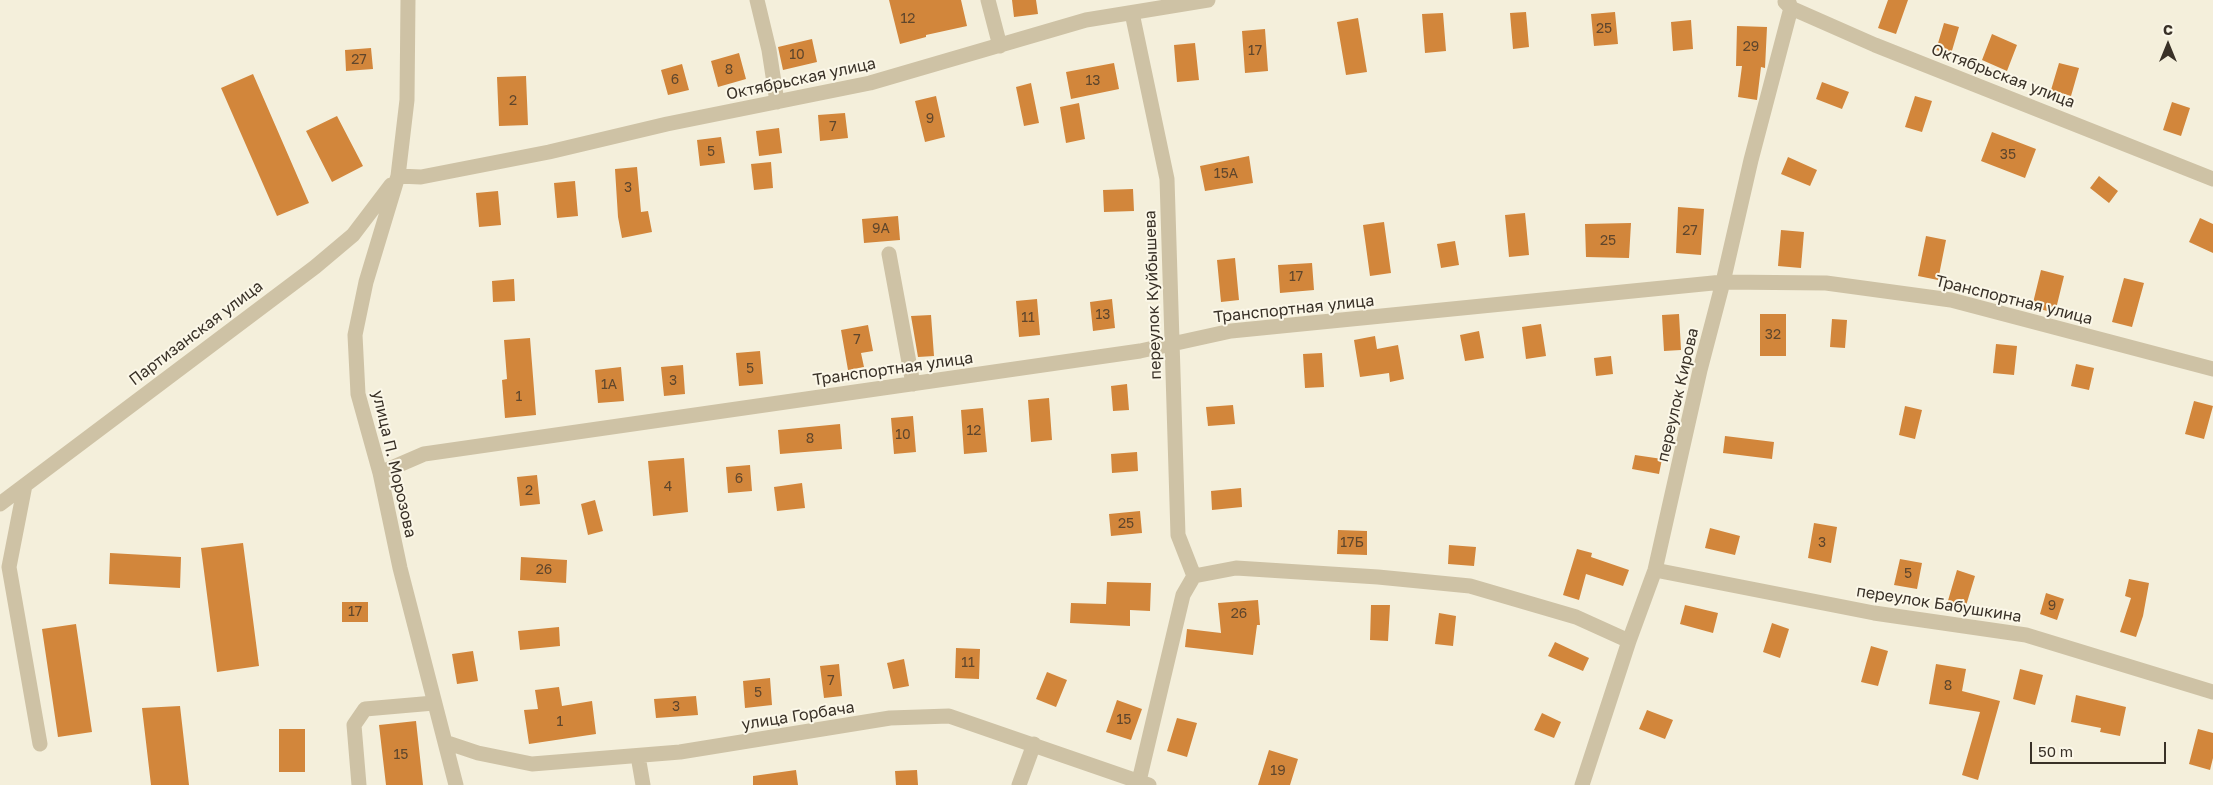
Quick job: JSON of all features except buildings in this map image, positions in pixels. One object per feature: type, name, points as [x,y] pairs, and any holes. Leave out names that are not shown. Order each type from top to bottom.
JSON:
[{"type":"street","name":"улица П. Морозова","points":[[408,0],[407,100],[398,176],[366,282],[355,335],[358,394],[380,473],[400,568],[456,785]]},
{"type":"street","points":[[757,0],[769,50],[777,102]]},
{"type":"street","points":[[988,0],[1000,46]]},
{"type":"street","name":"Октябрьская улица","points":[[398,176],[421,176],[549,152],[667,124],[870,84],[1086,20],[1208,0]]},
{"type":"street","name":"Октябрьская улица","points":[[1787,3],[1875,45],[2213,179]]},
{"type":"street","name":"переулок Кирова","points":[[1582,785],[1629,641],[1655,570],[1700,370],[1723,282],[1787,3]]},
{"type":"street","name":"переулок Куйбышева","points":[[1132,13],[1167,179],[1178,535],[1194,576]]},
{"type":"street","name":"Партизанская улица","points":[[0,504],[315,266],[353,235],[398,176]]},
{"type":"street","points":[[889,254],[913,384]]},
{"type":"street","name":"Транспортная улица","points":[[380,473],[424,454],[1140,351],[1231,331],[1723,282],[1826,284],[1950,300],[2213,369]]},
{"type":"street","points":[[25,485],[9,567],[40,744]]},
{"type":"street","points":[[1144,783],[1183,595],[1194,576],[1236,568],[1378,577],[1470,586],[1576,617],[1629,641]]},
{"type":"street","name":"переулок Бабушкина","points":[[1655,570],[1874,614],[2026,635],[2213,692]]},
{"type":"street","points":[[359,785],[354,725],[365,709],[434,702]]},
{"type":"street","name":"улица Горбача","points":[[446,742],[478,753],[532,764],[638,756],[747,742],[890,718],[949,716],[1144,783]]},
{"type":"street","points":[[1019,785],[1034,744]]},
{"type":"street","points":[[638,756],[643,785]]}]
